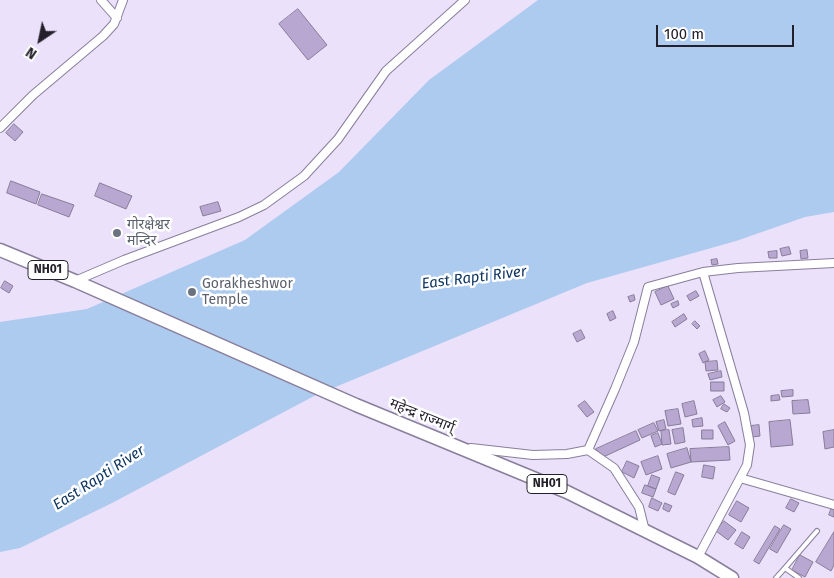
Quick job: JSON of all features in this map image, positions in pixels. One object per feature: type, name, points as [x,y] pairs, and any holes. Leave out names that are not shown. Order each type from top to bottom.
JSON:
[{"type":"highway","name":"NH01","points":[[0,250],[75,281]]},
{"type":"highway","name":"महेन्द्र राज्मार्ग्","points":[[75,281],[356,405],[567,492],[698,558],[732,578]]},
{"type":"street","points":[[0,128],[33,95],[103,36],[117,18],[123,0]]},
{"type":"street","points":[[75,281],[264,206],[304,176],[338,139],[386,72],[465,0]]},
{"type":"street","points":[[103,1],[117,18]]},
{"type":"street","points":[[588,450],[634,342],[648,287],[703,272],[738,268],[834,263]]},
{"type":"street","points":[[698,558],[747,465],[750,446],[744,413],[703,272]]},
{"type":"street","points":[[459,447],[533,455],[567,454],[588,450],[614,468],[639,508],[645,531]]},
{"type":"street","points":[[740,478],[834,504]]},
{"type":"lane","points":[[776,578],[816,531]]},
{"type":"lane","points":[[785,568],[799,578]]},
{"type":"water","name":"East Rapti River","points":[[538,0],[834,0],[834,212],[805,217],[736,241],[587,283],[316,395],[112,503],[20,548],[0,552],[0,322],[87,309],[245,240],[339,172],[429,80]]},
{"type":"building","points":[[298,9],[327,45],[308,60],[279,24]]},
{"type":"building","points":[[14,124],[23,132],[15,141],[6,133]]},
{"type":"building","points":[[11,181],[40,192],[36,204],[7,193]]},
{"type":"building","points":[[100,183],[132,196],[126,209],[95,196]]},
{"type":"building","points":[[42,194],[74,205],[69,217],[38,205]]},
{"type":"building","points":[[218,202],[221,211],[203,216],[200,207]]},
{"type":"building","points":[[789,247],[791,254],[782,256],[780,249]]},
{"type":"building","points":[[807,250],[808,258],[801,259],[800,251]]},
{"type":"building","points":[[777,251],[777,258],[769,258],[768,252]]},
{"type":"building","points":[[717,259],[718,264],[712,265],[711,260]]},
{"type":"building","points":[[5,281],[13,286],[9,293],[1,288]]},
{"type":"building","points":[[668,286],[674,299],[661,305],[655,292]]},
{"type":"building","points":[[696,291],[699,296],[690,301],[687,296]]},
{"type":"building","points":[[634,295],[635,300],[630,302],[628,297]]},
{"type":"building","points":[[678,301],[679,305],[673,308],[671,304]]},
{"type":"building","points":[[613,311],[616,318],[610,321],[607,314]]},
{"type":"building","points":[[684,314],[687,319],[675,327],[672,322]]},
{"type":"building","points":[[695,321],[700,326],[697,329],[692,324]]},
{"type":"building","points":[[581,330],[585,338],[577,342],[573,334]]},
{"type":"building","points":[[705,351],[709,360],[703,363],[699,354]]},
{"type":"building","points":[[717,361],[718,370],[706,371],[705,362]]},
{"type":"building","points":[[721,371],[722,377],[710,380],[708,374]]},
{"type":"building","points":[[711,382],[724,382],[724,391],[711,391]]},
{"type":"building","points":[[793,390],[793,396],[782,397],[781,391]]},
{"type":"building","points":[[779,395],[780,400],[771,401],[771,396]]},
{"type":"building","points":[[721,396],[725,402],[717,407],[713,400]]},
{"type":"building","points":[[808,400],[810,413],[793,414],[792,401]]},
{"type":"building","points":[[585,401],[594,412],[587,417],[578,406]]},
{"type":"building","points":[[694,401],[697,414],[685,417],[682,404]]},
{"type":"building","points":[[724,404],[730,408],[727,412],[721,409]]},
{"type":"building","points":[[678,409],[681,424],[668,426],[665,411]]},
{"type":"building","points":[[702,418],[703,426],[693,427],[692,420]]},
{"type":"building","points":[[664,420],[666,429],[659,431],[656,422]]},
{"type":"building","points":[[790,420],[793,445],[771,447],[769,422]]},
{"type":"building","points":[[725,422],[735,441],[728,445],[718,426]]},
{"type":"building","points":[[654,423],[658,431],[642,438],[638,430]]},
{"type":"building","points":[[759,425],[760,436],[752,437],[751,426]]},
{"type":"building","points":[[683,428],[685,442],[675,444],[672,430]]},
{"type":"building","points":[[669,430],[671,444],[662,445],[661,431]]},
{"type":"building","points":[[702,430],[713,430],[713,439],[702,439]]},
{"type":"building","points":[[834,430],[834,447],[825,449],[823,432]]},
{"type":"building","points":[[636,431],[640,440],[601,458],[596,449]]},
{"type":"building","points":[[658,433],[662,444],[655,447],[651,436]]},
{"type":"building","points":[[729,447],[730,460],[691,462],[690,449]]},
{"type":"building","points":[[687,448],[691,462],[671,468],[667,454]]},
{"type":"building","points":[[658,456],[662,469],[646,475],[641,462]]},
{"type":"building","points":[[627,461],[639,466],[634,478],[622,472]]},
{"type":"building","points":[[704,465],[715,467],[713,479],[702,477]]},
{"type":"building","points":[[676,472],[684,475],[675,495],[668,492]]},
{"type":"building","points":[[652,475],[660,478],[656,489],[648,486]]},
{"type":"building","points":[[645,485],[656,489],[653,497],[642,493]]},
{"type":"building","points":[[652,498],[662,503],[658,511],[649,507]]},
{"type":"building","points":[[791,499],[799,503],[794,512],[786,508]]},
{"type":"building","points":[[737,501],[749,508],[741,522],[729,515]]},
{"type":"building","points":[[665,503],[672,506],[669,512],[663,509]]},
{"type":"building","points":[[832,507],[834,508],[834,517],[829,515]]},
{"type":"building","points":[[724,521],[736,530],[728,540],[716,531]]},
{"type":"building","points":[[784,525],[791,529],[777,553],[770,549]]},
{"type":"building","points":[[775,526],[780,529],[759,564],[754,561]]},
{"type":"building","points":[[742,532],[750,537],[743,549],[735,544]]},
{"type":"building","points":[[834,532],[834,565],[831,571],[816,562]]},
{"type":"building","points":[[800,555],[813,562],[805,577],[792,570]]},
{"type":"place","name":"गोरक्षेश्वर मन्दिर","points":[[117,233]]},
{"type":"place","name":"Gorakheshwor Temple","points":[[192,292]]}]
